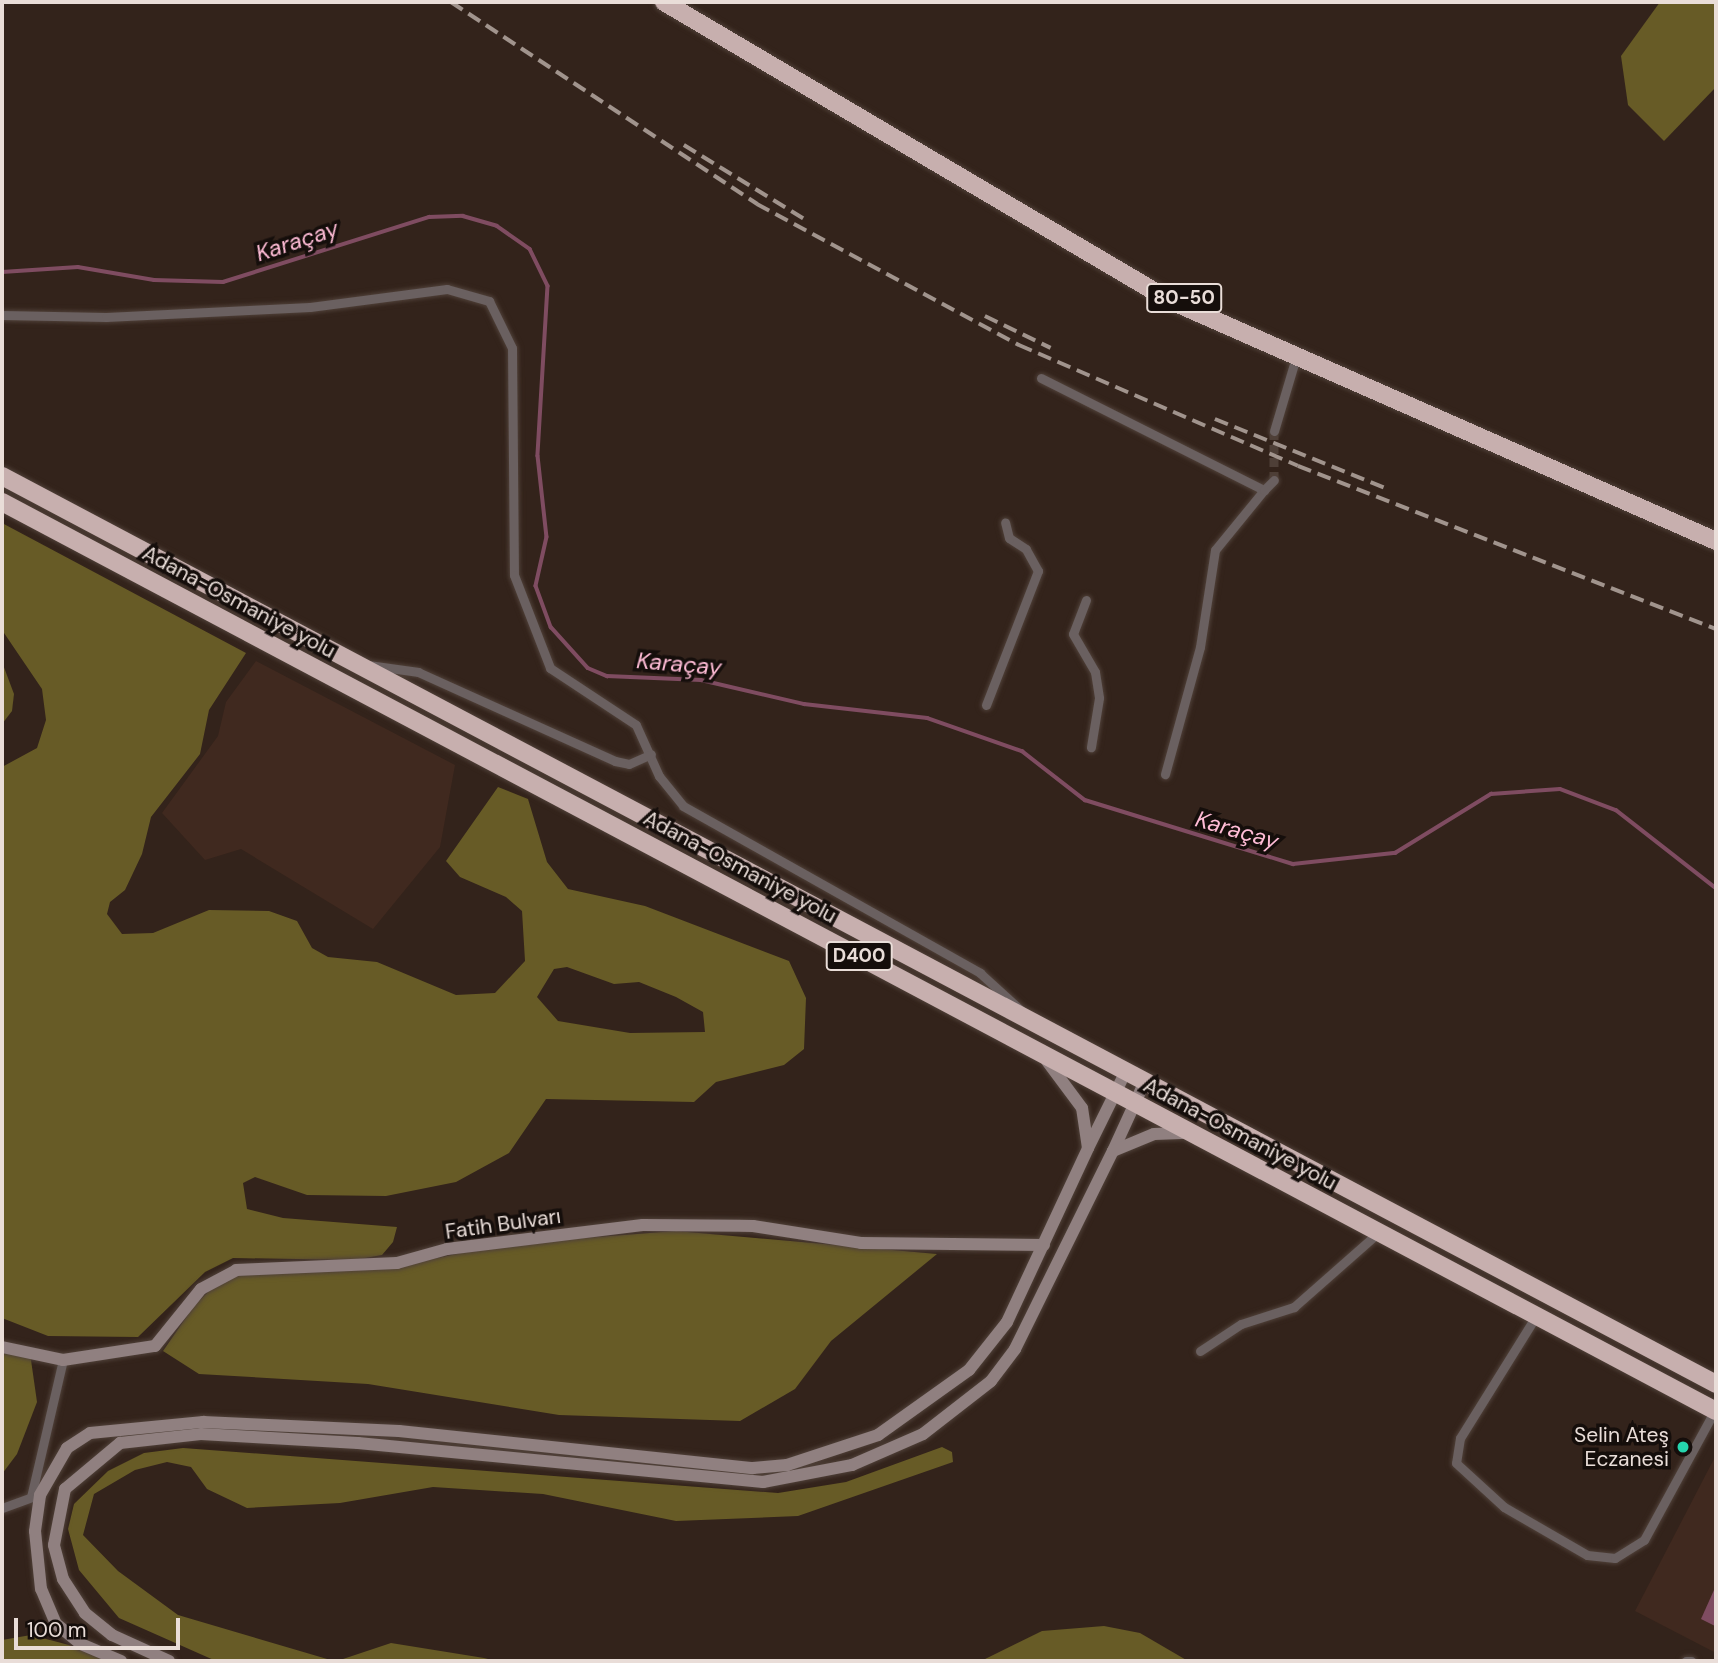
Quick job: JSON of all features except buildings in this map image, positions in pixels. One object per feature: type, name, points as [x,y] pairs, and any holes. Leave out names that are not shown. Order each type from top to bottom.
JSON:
[{"type":"highway","points":[[664,2],[1169,300],[1297,354],[1716,541]]},
{"type":"highway","name":"80-50","points":[[684,2],[1176,294],[1297,354],[1716,528]]},
{"type":"highway","name":"Adana-Osmaniye yolu","points":[[2,476],[1716,1384]]},
{"type":"highway","name":"Adana-Osmaniye yolu","points":[[2,502],[1716,1411]]},
{"type":"street","points":[[2,315],[93,317],[310,307],[447,289],[468,290],[489,301],[512,348],[514,575],[534,636],[550,668],[636,725],[650,754],[683,806],[980,972],[1010,995],[1027,1018]]},
{"type":"street","points":[[1274,431],[1297,354]]},
{"type":"street","points":[[1041,378],[1264,490]]},
{"type":"street","points":[[1165,774],[1200,647],[1215,550],[1273,480]]},
{"type":"street","points":[[986,705],[1038,571],[1026,549],[1009,538],[1005,522]]},
{"type":"street","points":[[1086,600],[1073,634],[1096,672],[1100,698],[1091,747]]},
{"type":"street","points":[[359,664],[377,661],[418,672],[615,761],[629,764],[650,754]]},
{"type":"street","points":[[1037,1050],[1082,1108],[1088,1148]]},
{"type":"street","points":[[2,1508],[36,1496],[67,1448],[90,1433],[203,1422],[411,1432],[753,1468],[787,1465],[878,1435],[969,1370],[1007,1322],[1126,1071]]},
{"type":"street","points":[[169,1661],[112,1635],[85,1613],[63,1579],[54,1545],[65,1489],[120,1443],[201,1434],[325,1441],[763,1482],[852,1465],[923,1434],[991,1381],[1015,1349],[1145,1081]]},
{"type":"street","points":[[1113,1151],[1154,1134],[1188,1133]]},
{"type":"street","name":"Fatih Bulvarı","points":[[2,1347],[63,1360],[155,1346],[201,1289],[236,1270],[397,1264],[459,1247],[643,1224],[753,1226],[861,1244],[1044,1245]]},
{"type":"street","points":[[1200,1350],[1241,1324],[1294,1307],[1378,1233]]},
{"type":"street","points":[[1536,1316],[1460,1438],[1456,1463],[1504,1507],[1587,1555],[1615,1558],[1644,1540],[1716,1411]]},
{"type":"street","points":[[63,1360],[36,1496],[35,1531],[41,1589],[56,1623],[81,1644],[121,1661]]},
{"type":"shaded area","points":[[1660,2],[1716,2],[1716,87],[1664,141],[1628,105],[1621,56]]},
{"type":"shaded area","points":[[2,523],[246,653],[209,710],[200,754],[151,817],[142,854],[125,890],[110,902],[107,914],[122,934],[153,933],[209,910],[269,911],[297,921],[312,948],[328,957],[377,962],[456,995],[495,993],[525,961],[522,911],[506,897],[460,877],[446,861],[498,787],[528,799],[547,862],[568,889],[645,906],[789,961],[806,998],[804,1049],[784,1065],[716,1082],[694,1102],[546,1099],[509,1153],[456,1182],[386,1196],[307,1195],[255,1177],[243,1183],[247,1209],[283,1218],[397,1227],[393,1242],[382,1255],[354,1260],[233,1258],[205,1272],[138,1337],[48,1336],[2,1318],[2,767],[37,748],[46,720],[42,689],[2,630]],"holes":[[[567,967],[614,984],[639,982],[676,997],[703,1012],[705,1032],[630,1033],[558,1021],[537,997],[554,969]]]},
{"type":"shaded area","points":[[256,661],[455,765],[440,847],[373,929],[241,849],[205,860],[162,813],[218,736],[226,702]]},
{"type":"shaded area","points":[[2,662],[14,694],[12,711],[2,724]]},
{"type":"shaded area","points":[[676,1231],[937,1254],[831,1341],[795,1389],[740,1421],[559,1415],[368,1384],[199,1374],[163,1351],[194,1306],[224,1276],[395,1267],[504,1244]]},
{"type":"shaded area","points":[[2,1344],[30,1353],[37,1402],[17,1454],[2,1474]]},
{"type":"shaded area","points":[[942,1447],[952,1452],[953,1462],[798,1516],[676,1521],[543,1494],[433,1487],[340,1503],[247,1508],[207,1489],[191,1467],[167,1462],[135,1470],[94,1494],[83,1535],[118,1571],[178,1615],[334,1661],[216,1661],[119,1618],[79,1570],[68,1529],[74,1504],[108,1471],[144,1453],[183,1448],[778,1493],[846,1482]]},
{"type":"shaded area","points":[[1716,1455],[1716,1653],[1635,1611]]},
{"type":"shaded area","points":[[1714,1590],[1716,1591],[1715,1626],[1701,1619]]},
{"type":"shaded area","points":[[1104,1626],[1140,1633],[1188,1661],[981,1661],[1042,1631]]},
{"type":"shaded area","points":[[31,1635],[69,1645],[108,1661],[2,1661],[2,1640]]},
{"type":"shaded area","points":[[391,1643],[484,1658],[496,1661],[337,1661]]},
{"type":"waterway","name":"Karaçay","points":[[2,272],[78,267],[154,280],[223,282],[429,217],[463,216],[497,226],[530,249],[548,286],[538,456],[547,537],[536,586],[551,627],[588,668],[607,676],[701,680],[804,704],[927,718],[1022,751],[1085,800],[1293,864],[1395,853],[1491,794],[1560,789],[1616,810],[1716,888]]},
{"type":"tunnel","points":[[1274,431],[1274,480]]},
{"type":"railway","points":[[451,2],[757,204],[1019,345],[1298,466],[1716,629]]},
{"type":"railway","points":[[684,145],[809,222]]},
{"type":"railway","points":[[985,316],[1051,348]]},
{"type":"railway","points":[[1215,419],[1387,489]]},
{"type":"place","name":"Selin Ateş Eczanesi","points":[[1683,1447]]}]
